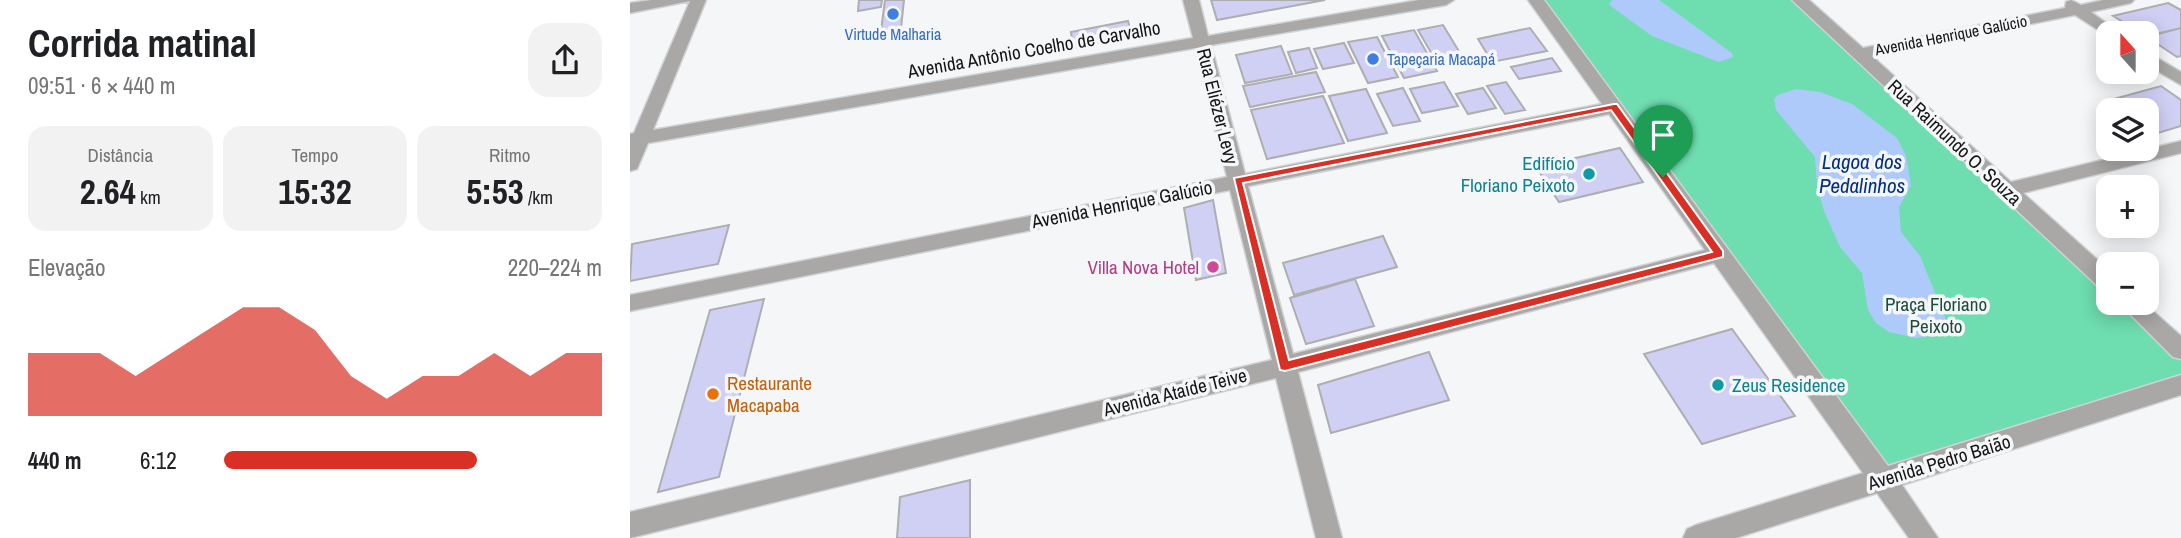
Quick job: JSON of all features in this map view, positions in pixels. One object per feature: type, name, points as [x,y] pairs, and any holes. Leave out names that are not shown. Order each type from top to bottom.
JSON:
[{"type":"street","points":[[630,8],[683,0]]},
{"type":"street","points":[[630,165],[636,139],[698,0]]},
{"type":"street","name":"Rua Eliézer Levy","points":[[1191,0],[1329,538]]},
{"type":"street","name":"Avenida Antônio Coelho de Carvalho","points":[[636,139],[1446,0]]},
{"type":"street","points":[[1536,0],[1925,538]]},
{"type":"street","name":"Rua Raimundo O. Souza","points":[[1800,0],[2096,271]]},
{"type":"street","name":"Avenida Henrique Galúcio","points":[[1859,54],[2070,5],[2126,0]]},
{"type":"street","points":[[2070,5],[2096,22]]},
{"type":"street","points":[[2160,66],[2181,80]]},
{"type":"street","name":"Avenida Henrique Galúcio","points":[[630,303],[1614,107]]},
{"type":"street","points":[[2007,190],[2181,147]]},
{"type":"street","name":"Avenida Ataíde Teive","points":[[630,525],[1285,366],[1719,254]]},
{"type":"street","points":[[2143,315],[2181,350]]},
{"type":"street","name":"Avenida Pedro Baião","points":[[1696,538],[2181,385]]},
{"type":"green space","name":"Praça Floriano Peixoto","points":[[1536,0],[1800,0],[2096,271],[2096,315],[2143,315],[2181,350],[2181,385],[1882,479]]},
{"type":"water","points":[[1612,0],[1659,0],[1732,53],[1733,57],[1719,62],[1652,36],[1612,7],[1609,4]]},
{"type":"water","name":"Lagoa dos Pedalinhos","points":[[1796,89],[1820,92],[1852,104],[1897,138],[1906,156],[1911,185],[1899,207],[1901,232],[1920,256],[1945,317],[1946,324],[1940,334],[1916,338],[1889,332],[1876,323],[1868,310],[1862,273],[1840,247],[1824,211],[1817,186],[1815,157],[1776,110],[1774,99]]},
{"type":"building","points":[[859,0],[882,0],[881,7],[858,11]]},
{"type":"building","name":"Virtude Malharia","points":[[885,0],[904,0],[901,28],[881,31]]},
{"type":"building","points":[[1211,0],[1325,0],[1217,20]]},
{"type":"building","points":[[2168,3],[2181,10],[2181,28],[2160,33],[2160,21],[2122,21],[2113,16]]},
{"type":"building","points":[[1128,21],[1132,36],[1073,48],[1071,32]]},
{"type":"building","points":[[1443,25],[1463,58],[1437,63],[1418,30]]},
{"type":"building","points":[[1530,28],[1547,51],[1492,62],[1478,39]]},
{"type":"building","points":[[2181,28],[2181,56],[2177,57],[2160,46],[2160,34]]},
{"type":"building","points":[[1414,30],[1437,71],[1404,78],[1382,36]]},
{"type":"building","name":"Tapeçaria Macapá","points":[[1377,37],[1398,77],[1368,83],[1348,42]]},
{"type":"building","points":[[1344,43],[1354,63],[1323,69],[1314,49]]},
{"type":"building","points":[[1281,46],[1292,74],[1245,83],[1236,55]]},
{"type":"building","points":[[1309,48],[1317,68],[1296,73],[1288,52]]},
{"type":"building","points":[[1552,58],[1561,71],[1519,79],[1511,67]]},
{"type":"building","points":[[1316,72],[1325,92],[1250,107],[1243,86]]},
{"type":"building","points":[[1444,82],[1458,106],[1422,113],[1410,89]]},
{"type":"building","points":[[1506,82],[1525,110],[1505,114],[1487,86]]},
{"type":"building","points":[[2161,86],[2181,100],[2181,126],[2159,133],[2159,98],[2118,98]]},
{"type":"building","points":[[1403,88],[1420,121],[1393,126],[1377,94]]},
{"type":"building","points":[[1483,88],[1496,108],[1468,114],[1456,94]]},
{"type":"building","points":[[1366,89],[1387,133],[1348,141],[1329,96]]},
{"type":"building","points":[[1323,96],[1344,143],[1267,159],[1251,110]]},
{"type":"building","name":"Edifício Floriano Peixoto","points":[[1620,148],[1643,182],[1559,202],[1536,167]]},
{"type":"building","points":[[1213,200],[1226,273],[1196,280],[1184,208]]},
{"type":"building","points":[[729,225],[718,264],[630,281],[632,244]]},
{"type":"building","points":[[1383,236],[1397,267],[1294,295],[1283,263]]},
{"type":"building","points":[[1355,279],[1374,326],[1306,344],[1290,298]]},
{"type":"building","name":"Restaurante Macapaba","points":[[764,299],[719,477],[658,492],[710,310]]},
{"type":"building","name":"Zeus Residence","points":[[1732,329],[1795,416],[1702,444],[1644,354]]},
{"type":"building","points":[[1429,352],[1449,400],[1331,433],[1318,385]]},
{"type":"building","points":[[970,480],[970,538],[897,538],[900,497]]},
{"type":"place","name":"Virtude Malharia","points":[[893,14]]},
{"type":"place","name":"Tapeçaria Macapá","points":[[1373,59]]},
{"type":"place","name":"Edifício Floriano Peixoto","points":[[1589,174]]},
{"type":"place","name":"Villa Nova Hotel","points":[[1213,267]]},
{"type":"place","name":"Zeus Residence","points":[[1718,385]]},
{"type":"place","name":"Restaurante Macapaba","points":[[713,394]]},
{"type":"route","points":[[1614,107],[1663,177],[1719,254],[1285,366],[1237,181],[1614,107]]}]
